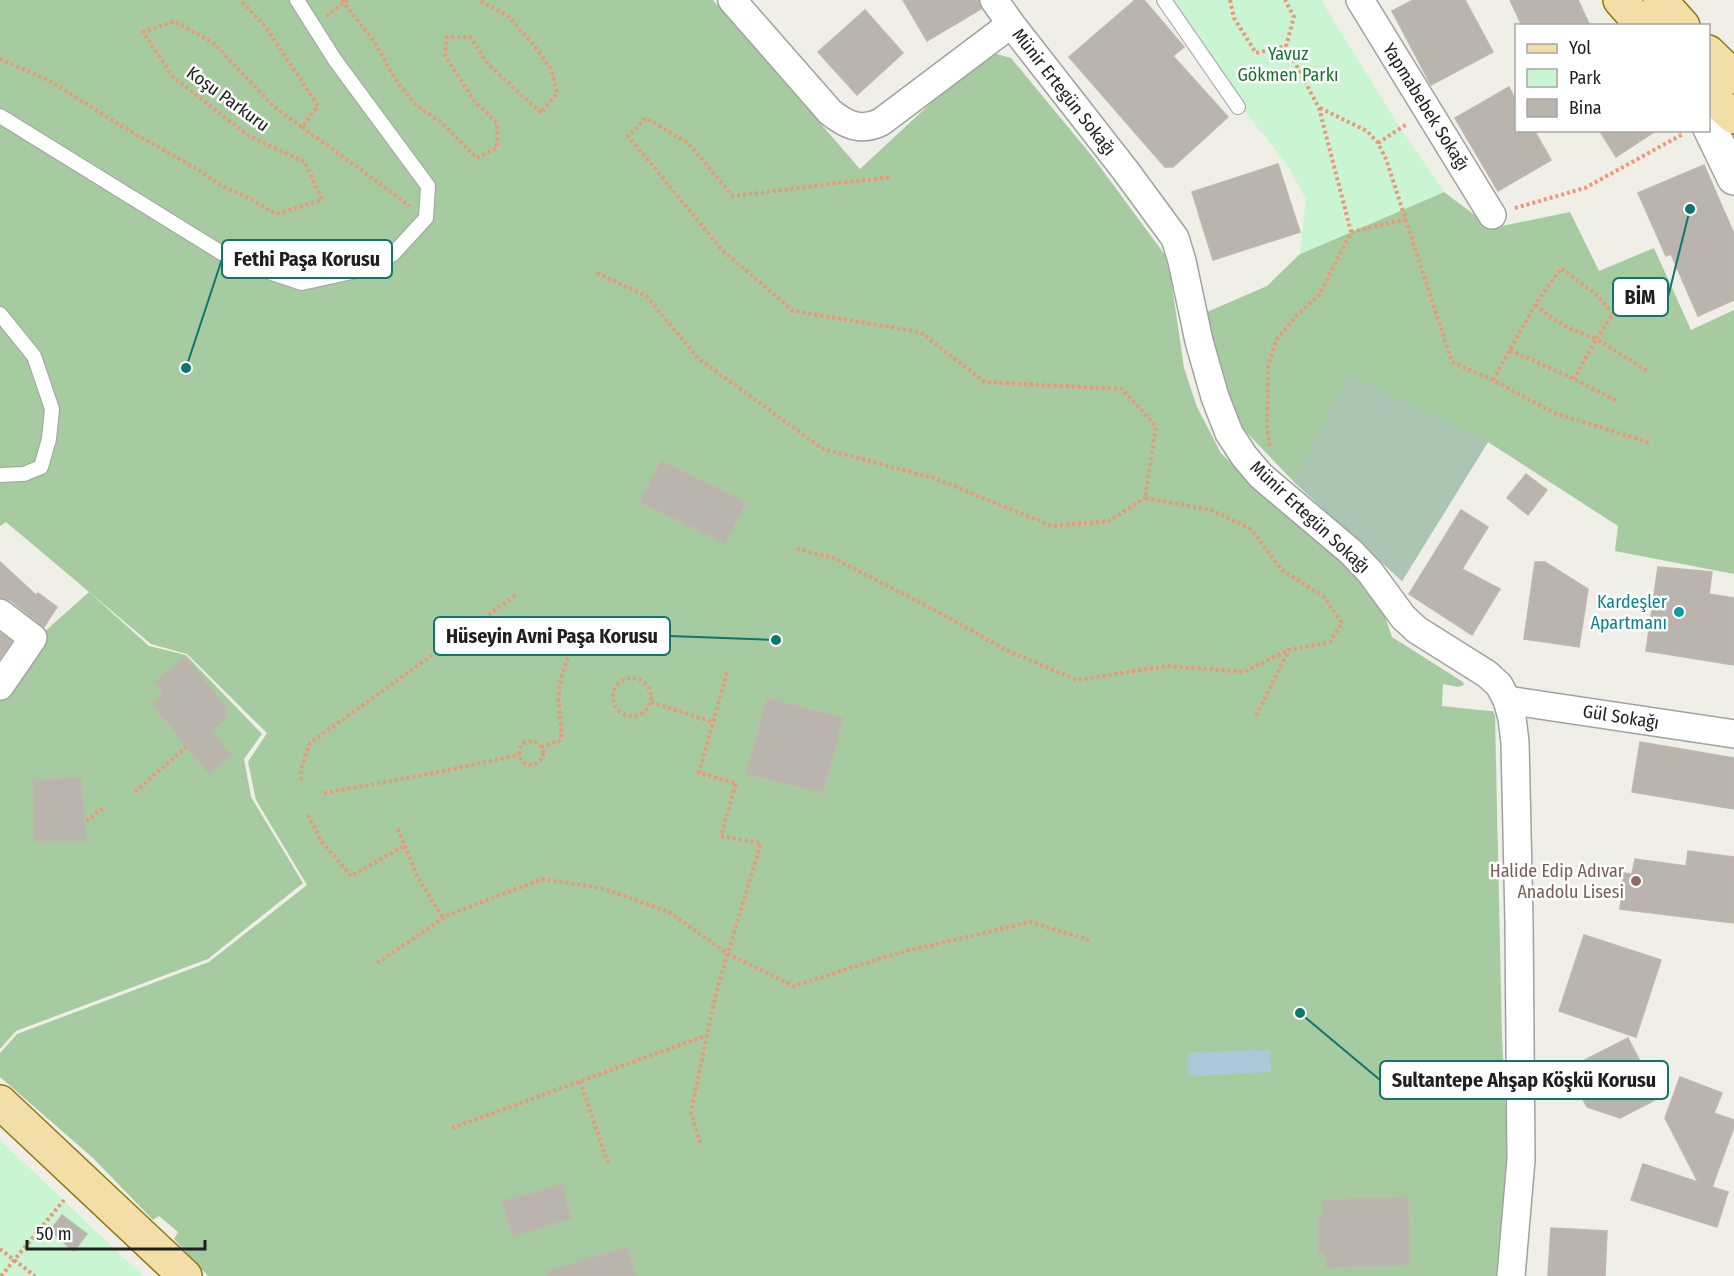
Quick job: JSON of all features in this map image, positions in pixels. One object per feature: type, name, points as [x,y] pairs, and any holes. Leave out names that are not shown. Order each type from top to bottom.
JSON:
[{"type":"main road","points":[[1620,0],[1656,7],[1680,24]]},
{"type":"main road","points":[[1710,54],[1734,77]]},
{"type":"main road","points":[[1710,96],[1734,117]]},
{"type":"main road","points":[[0,1102],[185,1276]]},
{"type":"street","name":"Münir Ertegün Sokağı","points":[[732,0],[830,112],[842,121],[862,128],[881,122],[1011,24],[1125,170],[1174,238],[1182,261],[1199,341],[1215,398],[1229,433],[1244,456],[1261,476],[1351,552],[1370,572],[1403,617],[1417,630],[1499,685],[1507,700],[1515,742],[1519,921],[1521,1160],[1511,1276]]},
{"type":"street","points":[[994,0],[1011,24]]},
{"type":"street","name":"Yapmabebek Sokağı","points":[[1360,0],[1492,215]]},
{"type":"street","points":[[1710,128],[1734,178]]},
{"type":"street","points":[[0,613],[33,638],[0,686]]},
{"type":"street","name":"Gül Sokağı","points":[[1507,700],[1734,734]]},
{"type":"lane","points":[[0,116],[233,260],[302,283],[370,268],[393,254],[426,218],[428,186],[334,60],[297,0]]},
{"type":"lane","points":[[1164,0],[1238,107]]},
{"type":"lane","points":[[0,314],[34,356],[52,409],[49,439],[41,467],[24,474],[0,475]]},
{"type":"path","points":[[240,0],[265,26],[318,106],[302,127],[426,218]]},
{"type":"path","points":[[313,25],[345,1],[376,44],[395,80],[415,104],[443,124],[476,158],[497,148],[497,123],[474,101],[445,55],[447,37],[470,37],[489,65],[541,113],[556,93],[551,69],[533,44],[508,15],[478,0]]},
{"type":"path","points":[[1230,0],[1233,18],[1256,53],[1286,46]]},
{"type":"path","points":[[1270,447],[1267,427],[1268,367],[1276,340],[1297,315],[1319,296],[1352,232],[1319,108],[1286,46],[1294,17],[1285,0]]},
{"type":"path","name":"Koşu Parkuru","points":[[0,59],[50,81],[222,186],[276,214],[322,200],[305,162],[249,136],[173,77],[143,32],[174,21],[215,44],[274,107],[302,127]]},
{"type":"path","points":[[1319,108],[1367,131],[1378,143],[1386,159],[1452,362],[1493,380],[1554,413],[1651,443]]},
{"type":"path","points":[[1378,143],[1428,110]]},
{"type":"path","points":[[889,177],[734,196],[688,143],[646,118],[628,136],[722,250],[793,311],[920,332],[985,382],[1122,389],[1156,426],[1145,498]]},
{"type":"path","points":[[1492,215],[1585,188],[1687,132]]},
{"type":"path","points":[[1352,232],[1406,219]]},
{"type":"path","points":[[1493,380],[1535,304],[1561,268],[1598,296],[1613,314],[1574,378]]},
{"type":"path","points":[[597,273],[646,296],[699,358],[823,449],[934,478],[1052,526],[1109,521],[1145,498],[1210,510],[1251,529],[1282,570],[1324,597],[1342,623],[1330,642],[1289,650],[1244,672],[1167,666],[1077,680],[1008,651],[833,558],[797,549]]},
{"type":"path","points":[[1535,304],[1564,326],[1596,339],[1649,372]]},
{"type":"path","points":[[1510,350],[1574,378],[1619,402]]},
{"type":"path","points":[[302,780],[302,766],[310,743],[516,595]]},
{"type":"path","points":[[1255,718],[1289,650]]},
{"type":"path","points":[[542,747],[561,740],[562,725],[558,706],[561,679],[568,655]]},
{"type":"path","points":[[700,1143],[691,1113],[716,993],[761,843],[721,836],[736,783],[699,773],[727,672]]},
{"type":"path","points":[[628,678],[634,678],[650,689],[651,702],[644,712],[632,717],[617,709],[613,697],[617,685],[628,678]]},
{"type":"path","points":[[651,702],[713,722]]},
{"type":"path","points":[[527,741],[535,741],[542,747],[543,754],[537,764],[525,764],[519,754],[521,746],[527,741]]},
{"type":"path","points":[[135,792],[187,746]]},
{"type":"path","points":[[324,793],[419,776],[519,754]]},
{"type":"path","points":[[86,820],[92,818],[101,808],[105,808]]},
{"type":"path","points":[[308,815],[322,842],[351,876],[404,846]]},
{"type":"path","points":[[398,830],[417,876],[443,918]]},
{"type":"path","points":[[377,963],[443,918],[542,879],[601,888],[669,912],[728,954],[794,986],[897,953],[1031,922],[1089,940]]},
{"type":"path","points":[[452,1128],[708,1035]]},
{"type":"path","points":[[580,1081],[608,1163]]},
{"type":"path","points":[[1,1276],[82,1179]]},
{"type":"path","points":[[0,1249],[34,1276]]},
{"type":"green space","points":[[0,0],[713,0],[860,169],[932,102],[993,53],[1011,58],[1092,156],[1165,255],[1171,279],[1184,368],[1197,407],[1221,453],[1258,490],[1351,568],[1381,605],[1392,637],[1463,682],[1464,685],[1458,687],[1443,684],[1442,706],[1493,711],[1495,715],[1502,1038],[1507,1130],[1507,1163],[1496,1276],[208,1276],[174,1239],[178,1232],[159,1216],[153,1220],[93,1158],[0,1077],[0,1053],[17,1034],[209,962],[307,885],[256,800],[248,762],[267,733],[187,654],[151,644],[6,522],[0,526]]},
{"type":"green space","name":"Yavuz Gökmen Parkı","points":[[1171,0],[1321,0],[1397,123],[1444,192],[1300,254],[1306,199],[1288,166],[1232,95]]},
{"type":"green space","points":[[1444,192],[1492,228],[1570,212],[1599,271],[1654,248],[1691,330],[1734,310],[1734,574],[1615,551],[1618,526],[1488,442],[1402,581],[1294,482],[1226,411],[1207,312],[1267,286],[1300,254]]},
{"type":"green space","points":[[1348,374],[1488,442],[1402,581],[1294,482]]},
{"type":"green space","points":[[89,592],[149,646],[186,655],[262,734],[244,759],[251,797],[303,883],[208,959],[16,1031],[0,1049],[0,697],[48,639],[43,633]]},
{"type":"green space","points":[[0,1140],[143,1276],[0,1276]]},
{"type":"water","points":[[1270,1049],[1271,1072],[1189,1076],[1187,1053]]},
{"type":"building","points":[[903,0],[978,0],[981,9],[927,41]]},
{"type":"building","points":[[1135,0],[1144,0],[1184,47],[1173,56],[1228,117],[1173,167],[1165,167],[1069,57]]},
{"type":"building","points":[[1413,0],[1465,0],[1493,52],[1431,85],[1392,11]]},
{"type":"building","points":[[1510,0],[1578,0],[1589,24],[1521,24]]},
{"type":"building","points":[[865,10],[903,53],[857,95],[818,52]]},
{"type":"building","points":[[1509,87],[1515,99],[1515,132],[1535,132],[1551,160],[1498,191],[1455,118]]},
{"type":"building","points":[[1600,132],[1654,132],[1616,157]]},
{"type":"building","points":[[1278,164],[1300,232],[1213,260],[1192,192]]},
{"type":"building","points":[[1704,165],[1734,234],[1734,300],[1698,316],[1671,254],[1666,256],[1638,193]]},
{"type":"building","points":[[661,461],[746,502],[725,543],[640,502]]},
{"type":"building","points":[[1526,474],[1547,490],[1528,515],[1507,498]]},
{"type":"building","points":[[1461,510],[1488,527],[1462,569],[1500,589],[1472,635],[1409,594]]},
{"type":"building","points":[[0,562],[36,595],[38,593],[57,607],[44,627],[10,600],[0,598]]},
{"type":"building","points":[[1535,562],[1545,562],[1588,589],[1579,647],[1524,639]]},
{"type":"building","name":"Kardeşler Apartmanı","points":[[1658,567],[1712,572],[1709,594],[1734,598],[1734,665],[1646,651]]},
{"type":"building","points":[[0,633],[12,641],[0,658]]},
{"type":"building","points":[[185,657],[228,709],[223,713],[227,718],[211,731],[232,755],[209,773],[152,704],[164,694],[155,682]]},
{"type":"building","points":[[767,698],[843,718],[823,792],[746,774]]},
{"type":"building","points":[[1640,742],[1734,758],[1734,809],[1632,792]]},
{"type":"building","points":[[81,778],[86,841],[34,841],[33,780]]},
{"type":"building","points":[[1688,851],[1734,857],[1734,923],[1620,909],[1624,873],[1632,874],[1635,859],[1686,866]]},
{"type":"building","points":[[1584,935],[1661,960],[1636,1037],[1559,1011]]},
{"type":"building","points":[[1628,1038],[1659,1098],[1620,1118],[1587,1107],[1567,1069]]},
{"type":"building","points":[[1680,1077],[1722,1093],[1714,1113],[1734,1120],[1734,1127],[1712,1187],[1728,1192],[1717,1227],[1631,1200],[1643,1164],[1698,1182],[1665,1118]]},
{"type":"building","points":[[562,1185],[571,1219],[512,1236],[502,1201]]},
{"type":"building","points":[[1408,1197],[1410,1265],[1326,1267],[1325,1253],[1319,1253],[1318,1216],[1323,1216],[1322,1200]]},
{"type":"building","points":[[62,1215],[87,1234],[74,1251],[50,1231]]},
{"type":"building","points":[[1551,1228],[1607,1231],[1605,1276],[1548,1276]]},
{"type":"building","points":[[627,1247],[636,1276],[548,1276],[548,1271]]},
{"type":"place","name":"BİM","points":[[1690,209]]},
{"type":"place","name":"Fethi Paşa Korusu","points":[[186,368]]},
{"type":"place","name":"Kardeşler Apartmanı","points":[[1679,612]]},
{"type":"place","name":"Hüseyin Avni Paşa Korusu","points":[[776,640]]},
{"type":"place","name":"Halide Edip Adıvar Anadolu Lisesi","points":[[1636,881]]},
{"type":"place","name":"Sultantepe Ahşap Köşkü Korusu","points":[[1300,1013]]}]
